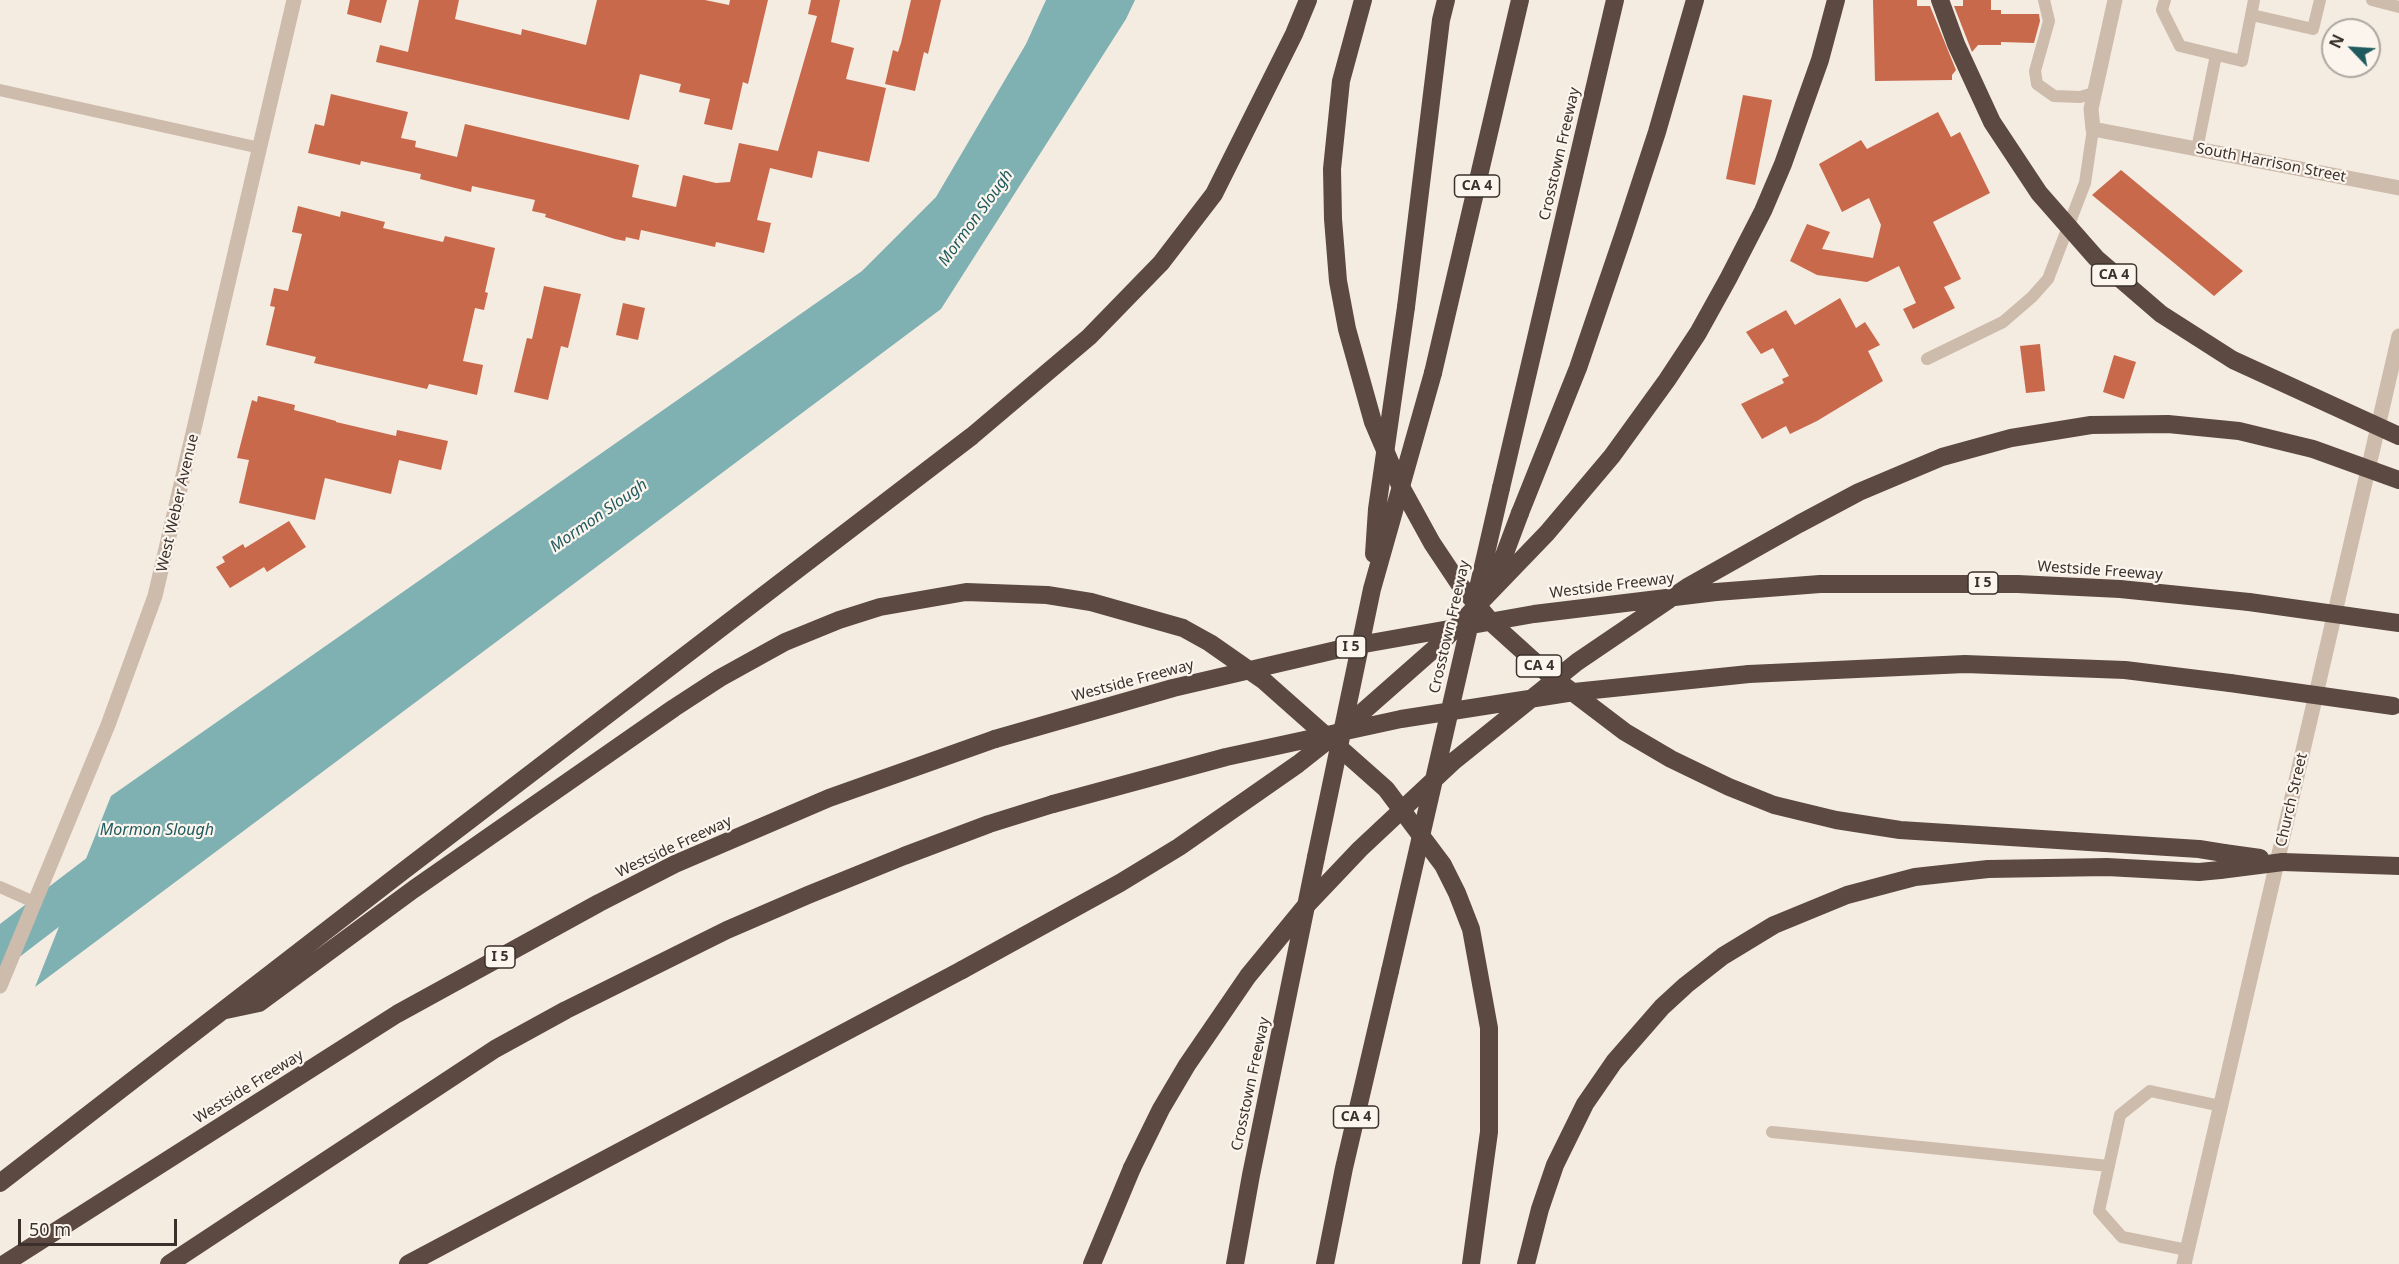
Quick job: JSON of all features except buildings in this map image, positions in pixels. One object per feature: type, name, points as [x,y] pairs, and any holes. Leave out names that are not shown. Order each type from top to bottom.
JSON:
[{"type":"highway","points":[[0,1183],[972,436],[1089,337],[1161,263],[1214,194],[1294,34],[1308,0]]},
{"type":"highway","name":"CA 4","points":[[1363,0],[1341,81],[1332,169],[1338,281],[1347,329],[1373,422],[1399,483],[1432,543],[1455,577],[1494,625],[1546,672],[1625,732],[1671,759],[1729,787],[1774,805],[1900,830],[2199,849],[2222,861]]},
{"type":"highway","points":[[1372,589],[1377,509],[1446,0]]},
{"type":"highway","name":"Crosstown Freeway","points":[[1236,1264],[1251,1175],[1372,589],[1433,373],[1520,0]]},
{"type":"highway","name":"Crosstown Freeway","points":[[1325,1264],[1344,1168],[1614,0]]},
{"type":"highway","points":[[1455,685],[1578,368],[1668,98],[1695,0]]},
{"type":"highway","points":[[408,1264],[962,970],[1120,883],[1179,847],[1298,764],[1350,723],[1442,642],[1547,533],[1612,456],[1698,333],[1762,211],[1787,153],[1820,60],[1836,0]]},
{"type":"highway","name":"CA 4","points":[[1940,0],[1956,44],[1992,122],[2039,193],[2096,258],[2161,314],[2224,355],[2271,380],[2399,436]]},
{"type":"highway","points":[[1092,1264],[1132,1168],[1161,1109],[1187,1065],[1248,976],[1303,909],[1391,818],[1507,717],[1578,662],[1689,586],[1859,492],[1942,457],[2011,438],[2091,425],[2168,424],[2239,431],[2313,449],[2399,480]]},
{"type":"highway","name":"Westside Freeway","points":[[4,1264],[397,1014],[675,864],[818,803],[995,740],[1173,688],[1353,646],[1534,614],[1716,592],[1820,584],[2018,584],[2120,589],[2399,623]]},
{"type":"highway","points":[[226,1010],[259,1003],[458,858],[674,708],[720,678],[786,642],[839,620],[880,607],[966,592],[1047,595],[1091,602],[1183,628],[1210,643],[1263,680],[1386,789],[1443,865],[1472,929],[1489,1028],[1489,1132],[1471,1264]]},
{"type":"highway","points":[[169,1264],[495,1049],[566,1010],[727,930],[904,856],[989,824],[1053,804],[1226,757],[1401,719],[1574,692],[1749,674],[1965,664],[2125,670],[2396,706]]},
{"type":"highway","points":[[1526,1264],[1540,1209],[1555,1165],[1585,1104],[1614,1062],[1648,1022],[1686,985],[1724,956],[1774,925],[1847,895],[1915,877],[2012,868],[2107,867],[2199,872],[2222,861],[2399,866]]},
{"type":"street","name":"West Weber Avenue","points":[[0,986],[108,725],[155,596],[294,0]]},
{"type":"street","points":[[2093,129],[2091,109],[2115,0]]},
{"type":"street","name":"South Harrison Street","points":[[2093,129],[2399,188]]},
{"type":"street","name":"Church Street","points":[[2186,1257],[2399,336]]},
{"type":"lane","points":[[2044,0],[2049,21],[2035,71],[2037,84],[2054,96],[2080,97],[2094,93]]},
{"type":"lane","points":[[2165,0],[2162,10],[2180,46],[2242,61],[2254,0]]},
{"type":"lane","points":[[2252,15],[2313,29],[2320,0]]},
{"type":"lane","points":[[2372,0],[2399,7]]},
{"type":"lane","points":[[2197,149],[2216,55]]},
{"type":"lane","points":[[0,90],[260,148]]},
{"type":"lane","points":[[1927,358],[2003,322],[2032,297],[2048,279],[2085,183],[2093,129]]},
{"type":"lane","points":[[0,887],[36,903]]},
{"type":"lane","points":[[2186,1257],[2122,1237],[2099,1211],[2120,1115],[2150,1091],[2221,1106]]},
{"type":"lane","points":[[1772,1132],[2109,1166]]},
{"type":"water","name":"Mormon Slough","points":[[1046,0],[1135,0],[1126,19],[941,309],[35,987],[111,796],[862,271],[936,197],[1026,44]]},
{"type":"waterway","name":"Mormon Slough","points":[[0,948],[114,861]]}]
